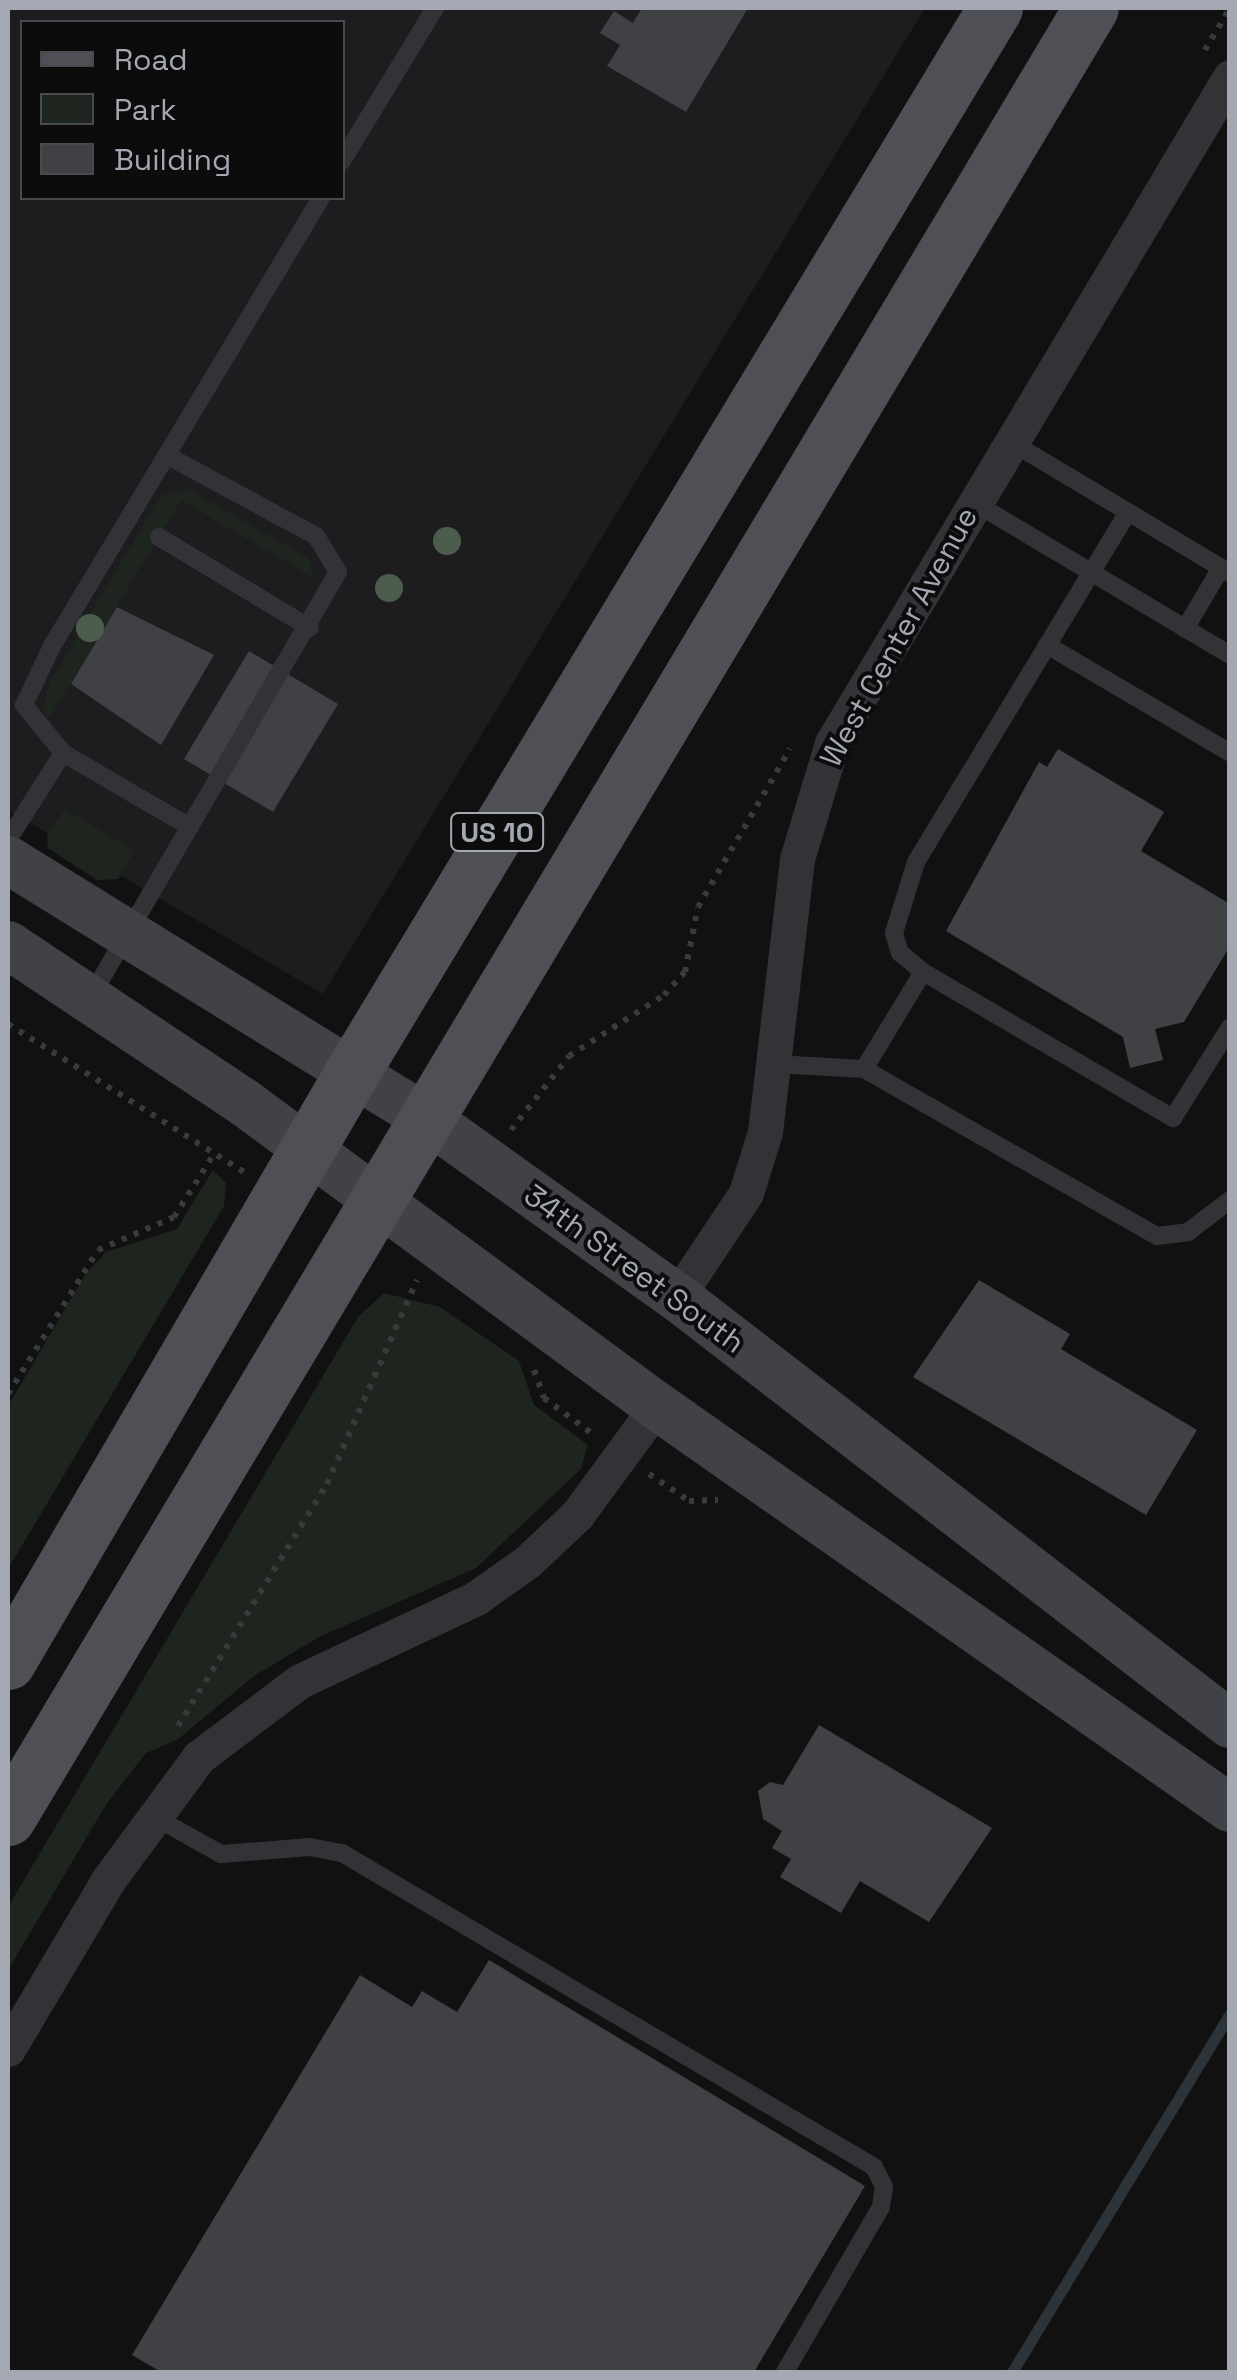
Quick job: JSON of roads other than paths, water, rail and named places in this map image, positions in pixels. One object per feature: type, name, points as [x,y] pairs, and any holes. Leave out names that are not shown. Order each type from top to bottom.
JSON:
[{"type":"main road","name":"US 10","points":[[8,1662],[351,1074],[995,8]]},
{"type":"main road","name":"US 10","points":[[8,1818],[372,1199],[1091,8]]},
{"type":"main road","name":"34th Street South","points":[[8,860],[423,1116],[677,1297],[1230,1724]]},
{"type":"main road","points":[[8,945],[308,1150],[657,1406],[971,1622],[1230,1808]]},
{"type":"street","name":"West Center Avenue","points":[[677,1297],[746,1193],[775,1064],[810,804],[832,743],[1228,85]]},
{"type":"street","points":[[8,2049],[152,1816],[199,1756],[247,1714],[476,1598],[528,1562],[578,1515],[657,1406]]},
{"type":"lane","points":[[345,156],[435,8]]},
{"type":"lane","points":[[190,826],[63,754],[24,706],[30,686],[320,200]]},
{"type":"lane","points":[[1011,442],[1225,570],[1184,629]]},
{"type":"lane","points":[[90,998],[126,930],[310,628],[338,572],[328,546],[166,455]]},
{"type":"lane","points":[[974,503],[1230,655]]},
{"type":"lane","points":[[1127,513],[899,901],[900,953],[922,972],[1173,1118],[1230,1027]]},
{"type":"lane","points":[[159,537],[310,628]]},
{"type":"lane","points":[[1046,645],[1230,753]]},
{"type":"lane","points":[[8,840],[63,754]]},
{"type":"lane","points":[[864,1069],[922,972]]},
{"type":"lane","points":[[775,1064],[864,1069],[1157,1236],[1188,1232],[1230,1200]]},
{"type":"lane","points":[[152,1816],[220,1854],[310,1847],[342,1853],[874,2167],[884,2186],[882,2207],[785,2372]]},
{"type":"waterway","points":[[1012,2372],[1230,2014]]}]
